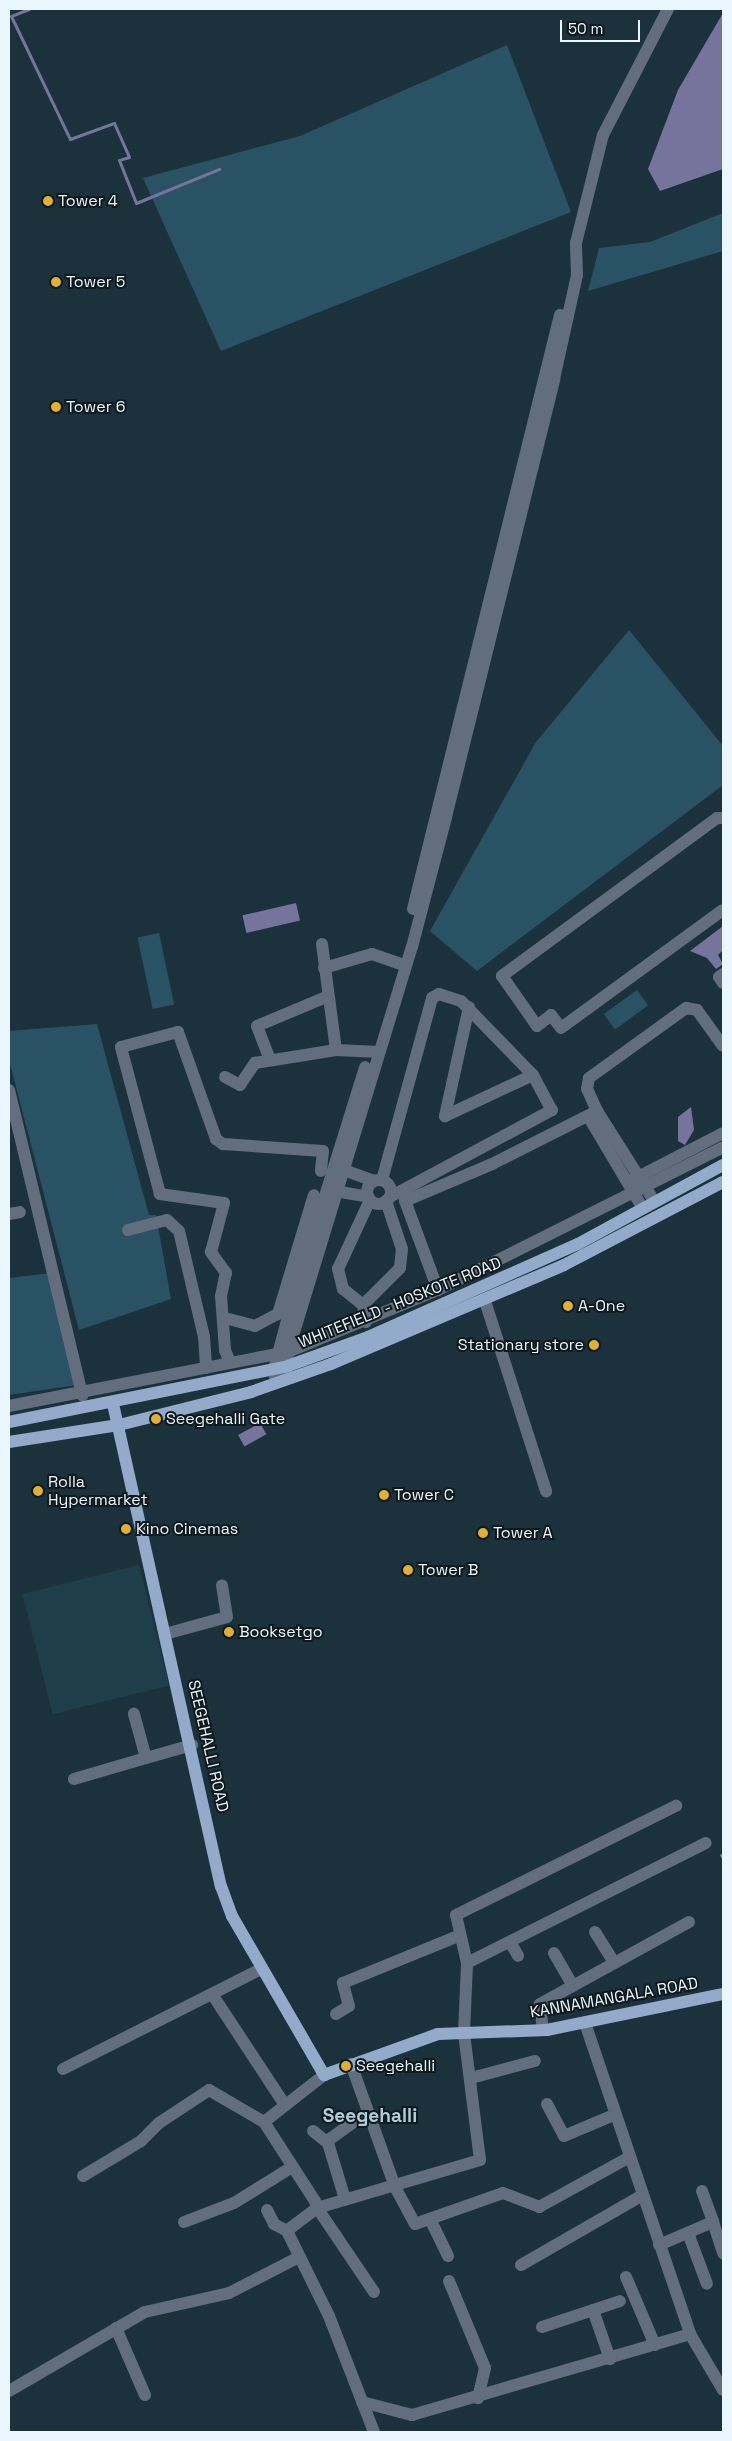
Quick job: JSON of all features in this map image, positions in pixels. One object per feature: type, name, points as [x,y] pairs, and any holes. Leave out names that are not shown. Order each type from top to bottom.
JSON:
[{"type":"main road","name":"WHITEFIELD - HOSKOTE ROAD","points":[[9,1422],[113,1404],[279,1368],[474,1292],[655,1204],[723,1165]]},
{"type":"main road","name":"WHITEFIELD - HOSKOTE ROAD","points":[[9,1442],[119,1425],[281,1382],[485,1301],[723,1182]]},
{"type":"main road","name":"SEEGEHALLI ROAD","points":[[113,1404],[192,1745],[222,1886],[232,1916],[324,2075]]},
{"type":"main road","name":"KANNAMANGALA ROAD","points":[[324,2075],[438,2034],[543,2030],[723,1994]]},
{"type":"street","points":[[281,1382],[279,1368],[335,1191],[403,964],[484,610],[576,265],[576,243],[602,135],[668,9]]},
{"type":"street","points":[[723,818],[716,818],[502,976],[536,1026],[551,1015],[561,1028],[723,910]]},
{"type":"street","points":[[322,944],[326,996],[336,1050]]},
{"type":"street","points":[[324,968],[372,954],[403,964]]},
{"type":"street","points":[[723,974],[719,977],[723,983]]},
{"type":"street","points":[[335,1191],[369,1199],[388,1199],[552,1110],[533,1075],[469,1007],[439,994],[432,998],[378,1181],[368,1186],[369,1199],[338,1269],[343,1289],[364,1305],[366,1322]]},
{"type":"street","points":[[270,1060],[257,1026],[326,996]]},
{"type":"street","points":[[469,1007],[445,1116],[533,1075]]},
{"type":"street","points":[[655,1204],[641,1192],[593,1113],[587,1089],[594,1071],[686,1008],[697,1010],[723,1046]]},
{"type":"street","points":[[230,1362],[225,1350],[225,1318],[221,1296],[226,1273],[211,1252],[224,1203],[163,1195],[157,1191],[121,1046],[178,1032],[216,1139],[223,1144],[330,1155]]},
{"type":"street","points":[[225,1077],[240,1085],[253,1064],[336,1050],[376,1050]]},
{"type":"street","points":[[225,1318],[255,1326],[278,1314],[330,1155],[376,1050]]},
{"type":"street","points":[[9,1090],[82,1395]]},
{"type":"street","points":[[438,1290],[406,1199],[492,1164],[593,1113]]},
{"type":"street","points":[[634,1180],[723,1132]]},
{"type":"street","points":[[9,1406],[82,1395],[284,1351],[366,1322],[438,1290],[641,1192],[723,1147]]},
{"type":"street","points":[[284,1351],[330,1155]]},
{"type":"street","points":[[341,1169],[388,1185],[388,1199],[402,1249],[400,1268],[364,1305]]},
{"type":"street","points":[[641,1192],[642,1210]]},
{"type":"street","points":[[128,1230],[166,1220],[179,1231],[204,1337],[206,1368]]},
{"type":"street","points":[[485,1301],[546,1492]]},
{"type":"street","points":[[165,1634],[227,1617],[222,1585]]},
{"type":"street","points":[[134,1714],[146,1758]]},
{"type":"street","points":[[74,1780],[192,1745]]},
{"type":"street","points":[[287,2231],[317,2208],[345,2199],[396,2187],[480,2160],[464,2033],[467,1963],[458,1936],[456,1915],[676,1806]]},
{"type":"street","points":[[467,1963],[706,1843]]},
{"type":"street","points":[[543,2030],[538,2006],[689,1922]]},
{"type":"street","points":[[595,1932],[614,1963]]},
{"type":"street","points":[[336,2014],[349,2006],[343,1982],[458,1936]]},
{"type":"street","points":[[510,1942],[518,1956]]},
{"type":"street","points":[[554,1953],[573,1986]]},
{"type":"street","points":[[63,2069],[261,1969]]},
{"type":"street","points":[[212,1994],[284,2105]]},
{"type":"street","points":[[585,2023],[628,2158],[690,2334],[723,2390]]},
{"type":"street","points":[[471,2078],[535,2061]]},
{"type":"street","points":[[351,2064],[396,2187],[413,2222],[431,2221],[502,2193],[539,2207],[628,2158]]},
{"type":"street","name":"KANNAMANGALA ROAD","points":[[264,2122],[324,2075]]},
{"type":"street","points":[[83,2176],[141,2141],[159,2123],[209,2090],[264,2122],[317,2208],[374,2292]]},
{"type":"street","points":[[547,2104],[564,2136],[614,2116]]},
{"type":"street","points":[[327,2141],[368,2112]]},
{"type":"street","points":[[313,2131],[327,2141],[345,2199]]},
{"type":"street","points":[[184,2222],[234,2202],[292,2168]]},
{"type":"street","points":[[702,2191],[723,2253]]},
{"type":"street","points":[[521,2265],[641,2196]]},
{"type":"street","points":[[267,2210],[274,2224],[287,2231],[298,2258],[329,2316],[374,2432]]},
{"type":"street","points":[[431,2221],[448,2256]]},
{"type":"street","points":[[659,2246],[713,2222]]},
{"type":"street","points":[[688,2233],[707,2284]]},
{"type":"street","points":[[9,2391],[145,2312],[229,2293],[298,2258]]},
{"type":"street","points":[[626,2277],[655,2345]]},
{"type":"street","points":[[448,2281],[484,2368],[478,2398]]},
{"type":"street","points":[[542,2327],[620,2301]]},
{"type":"street","points":[[593,2310],[610,2359]]},
{"type":"street","points":[[116,2328],[145,2395]]},
{"type":"street","points":[[362,2402],[412,2415],[478,2398],[690,2334]]},
{"type":"shaded area","points":[[723,13],[723,169],[660,191],[648,169],[678,90]]},
{"type":"shaded area","points":[[507,45],[571,212],[221,351],[143,178],[300,136]]},
{"type":"shaded area","points":[[723,213],[723,251],[588,291],[599,248],[650,242]]},
{"type":"shaded area","points":[[629,630],[723,746],[723,785],[477,971],[430,931],[536,742]]},
{"type":"shaded area","points":[[296,903],[300,921],[246,933],[242,915]]},
{"type":"shaded area","points":[[723,926],[723,950],[718,955],[723,964],[716,969],[707,958],[690,951]]},
{"type":"shaded area","points":[[159,933],[174,1004],[153,1009],[137,938]]},
{"type":"shaded area","points":[[637,990],[648,1005],[615,1029],[604,1014]]},
{"type":"shaded area","points":[[97,1024],[149,1215],[156,1215],[171,1299],[79,1330],[9,1060],[9,1031]]},
{"type":"shaded area","points":[[691,1107],[694,1130],[685,1145],[678,1141],[678,1117]]},
{"type":"shaded area","points":[[51,1273],[77,1385],[9,1395],[9,1278]]},
{"type":"shaded area","points":[[260,1423],[266,1434],[244,1446],[238,1435]]},
{"type":"shaded area","points":[[139,1565],[169,1685],[53,1714],[23,1594]]},
{"type":"waterway","points":[[29,9],[11,16],[70,139],[114,123],[129,157],[119,160],[136,203],[219,169]]},
{"type":"place","name":"Tower 4","points":[[48,201]]},
{"type":"place","name":"Tower 5","points":[[56,282]]},
{"type":"place","name":"Tower 6","points":[[56,407]]},
{"type":"place","name":"A-One","points":[[568,1306]]},
{"type":"place","name":"Stationary store","points":[[594,1345]]},
{"type":"place","name":"Seegehalli Gate","points":[[156,1419]]},
{"type":"place","name":"Rolla Hypermarket","points":[[38,1491]]},
{"type":"place","name":"Tower C","points":[[384,1495]]},
{"type":"place","name":"Kino Cinemas","points":[[126,1529]]},
{"type":"place","name":"Tower A","points":[[483,1533]]},
{"type":"place","name":"Tower B","points":[[408,1570]]},
{"type":"place","name":"Booksetgo","points":[[229,1632]]},
{"type":"place","name":"Seegehalli","points":[[346,2066]]},
{"type":"district","name":"Seegehalli","points":[[370,2116]]}]
